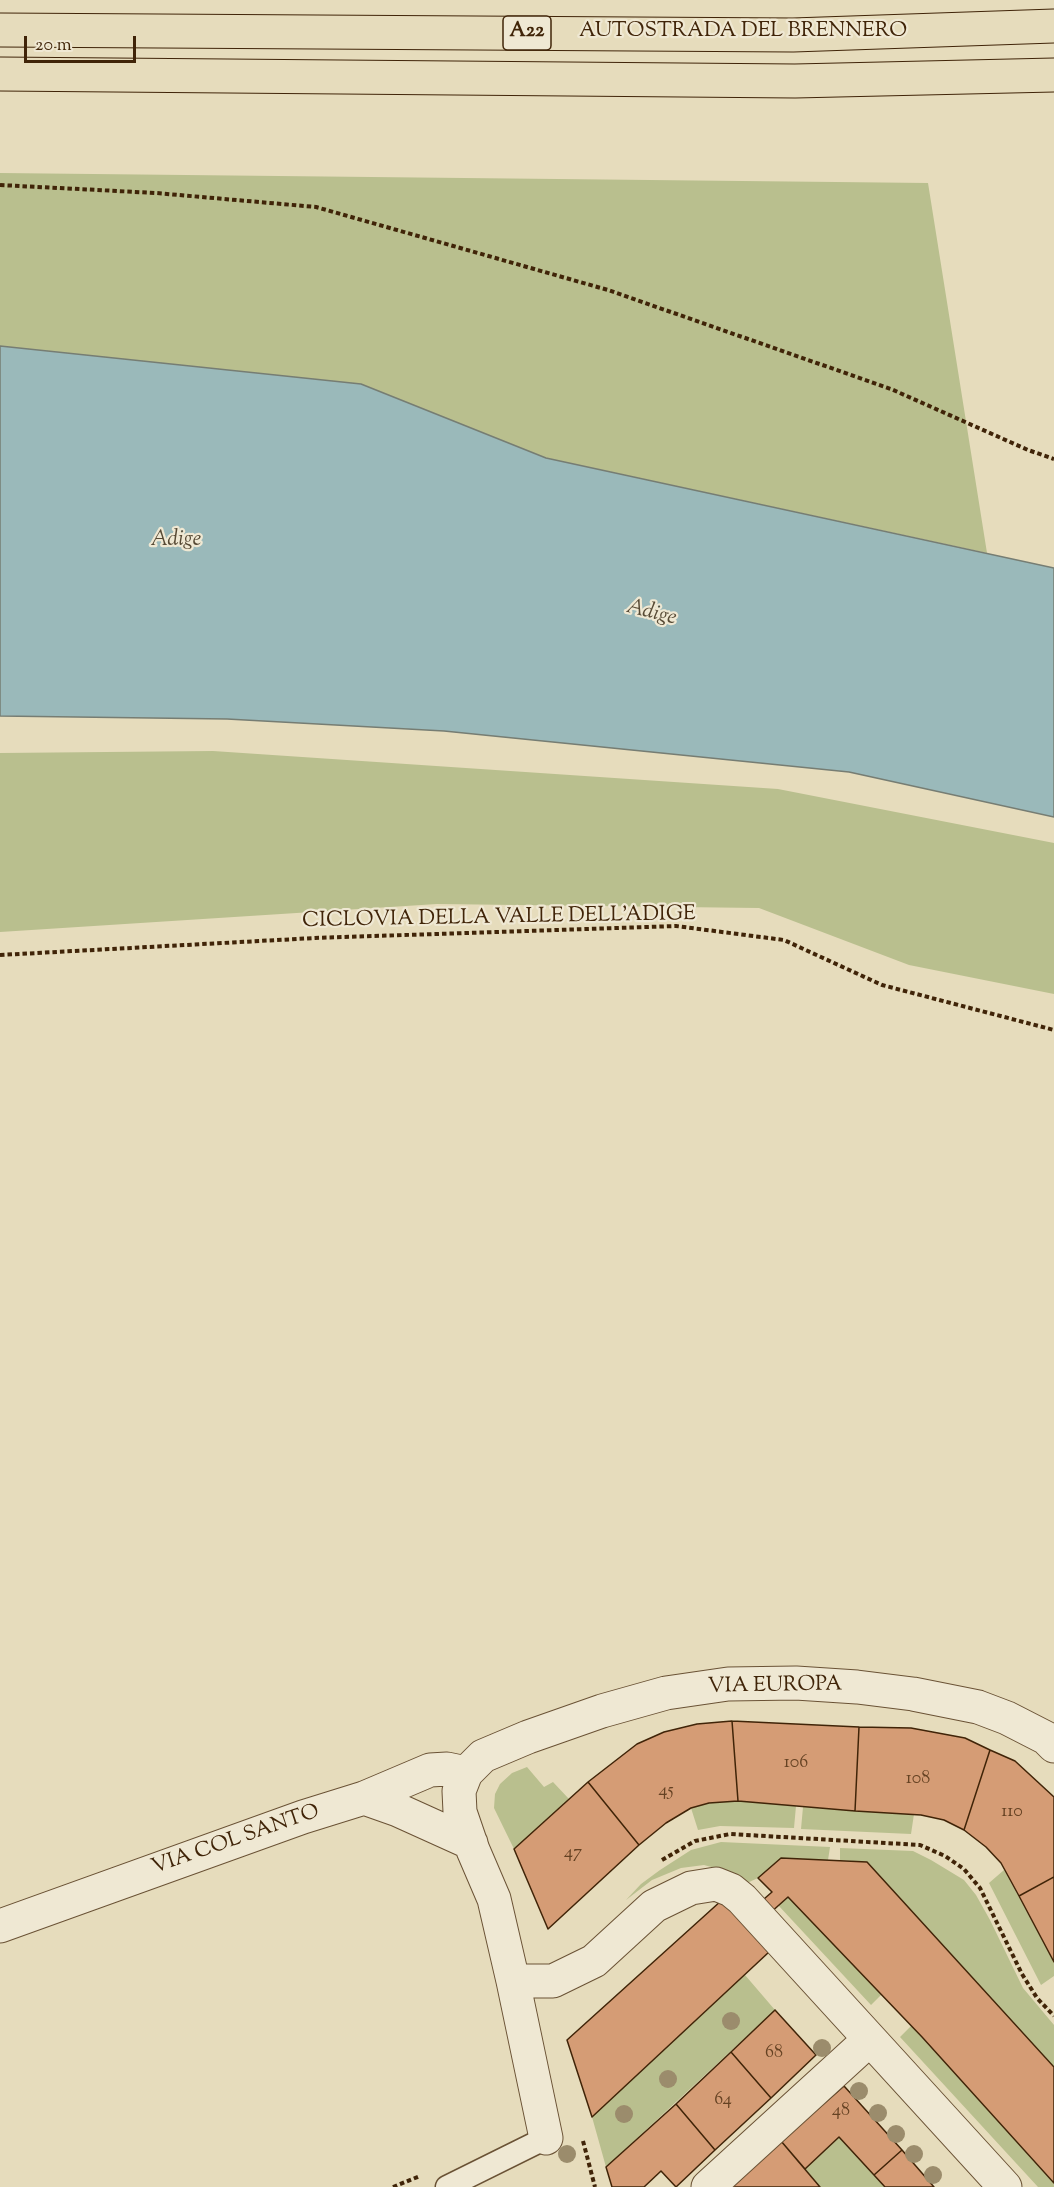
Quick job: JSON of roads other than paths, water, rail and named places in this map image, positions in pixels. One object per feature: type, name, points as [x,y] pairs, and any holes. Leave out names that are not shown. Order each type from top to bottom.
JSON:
[{"type":"highway","name":"AUTOSTRADA DEL BRENNERO","points":[[0,30],[793,35],[1054,26]]},
{"type":"highway","name":"A22","points":[[0,74],[795,81],[1054,75]]},
{"type":"street","name":"VIA EUROPA","points":[[466,1773],[483,1756],[528,1737],[602,1711],[666,1693],[728,1684],[796,1683],[913,1694],[978,1707],[1007,1718],[1046,1738],[1054,1746]]},
{"type":"street","name":"VIA COL SANTO","points":[[0,1926],[303,1817],[364,1798],[430,1770],[447,1769],[466,1773]]},
{"type":"street","points":[[466,1773],[459,1791],[460,1812],[494,1899],[546,2138]]},
{"type":"street","points":[[364,1798],[398,1810],[471,1843]]},
{"type":"street","points":[[513,1981],[553,1981],[594,1961],[654,1906],[691,1888],[716,1884],[731,1890],[742,1899],[1005,2187]]},
{"type":"street","points":[[708,2187],[869,2040]]},
{"type":"lane","points":[[447,2187],[546,2138]]},
{"type":"water","name":"Adige","points":[[0,346],[361,384],[546,458],[1054,568],[1054,817],[849,772],[444,731],[227,719],[0,716]]}]
